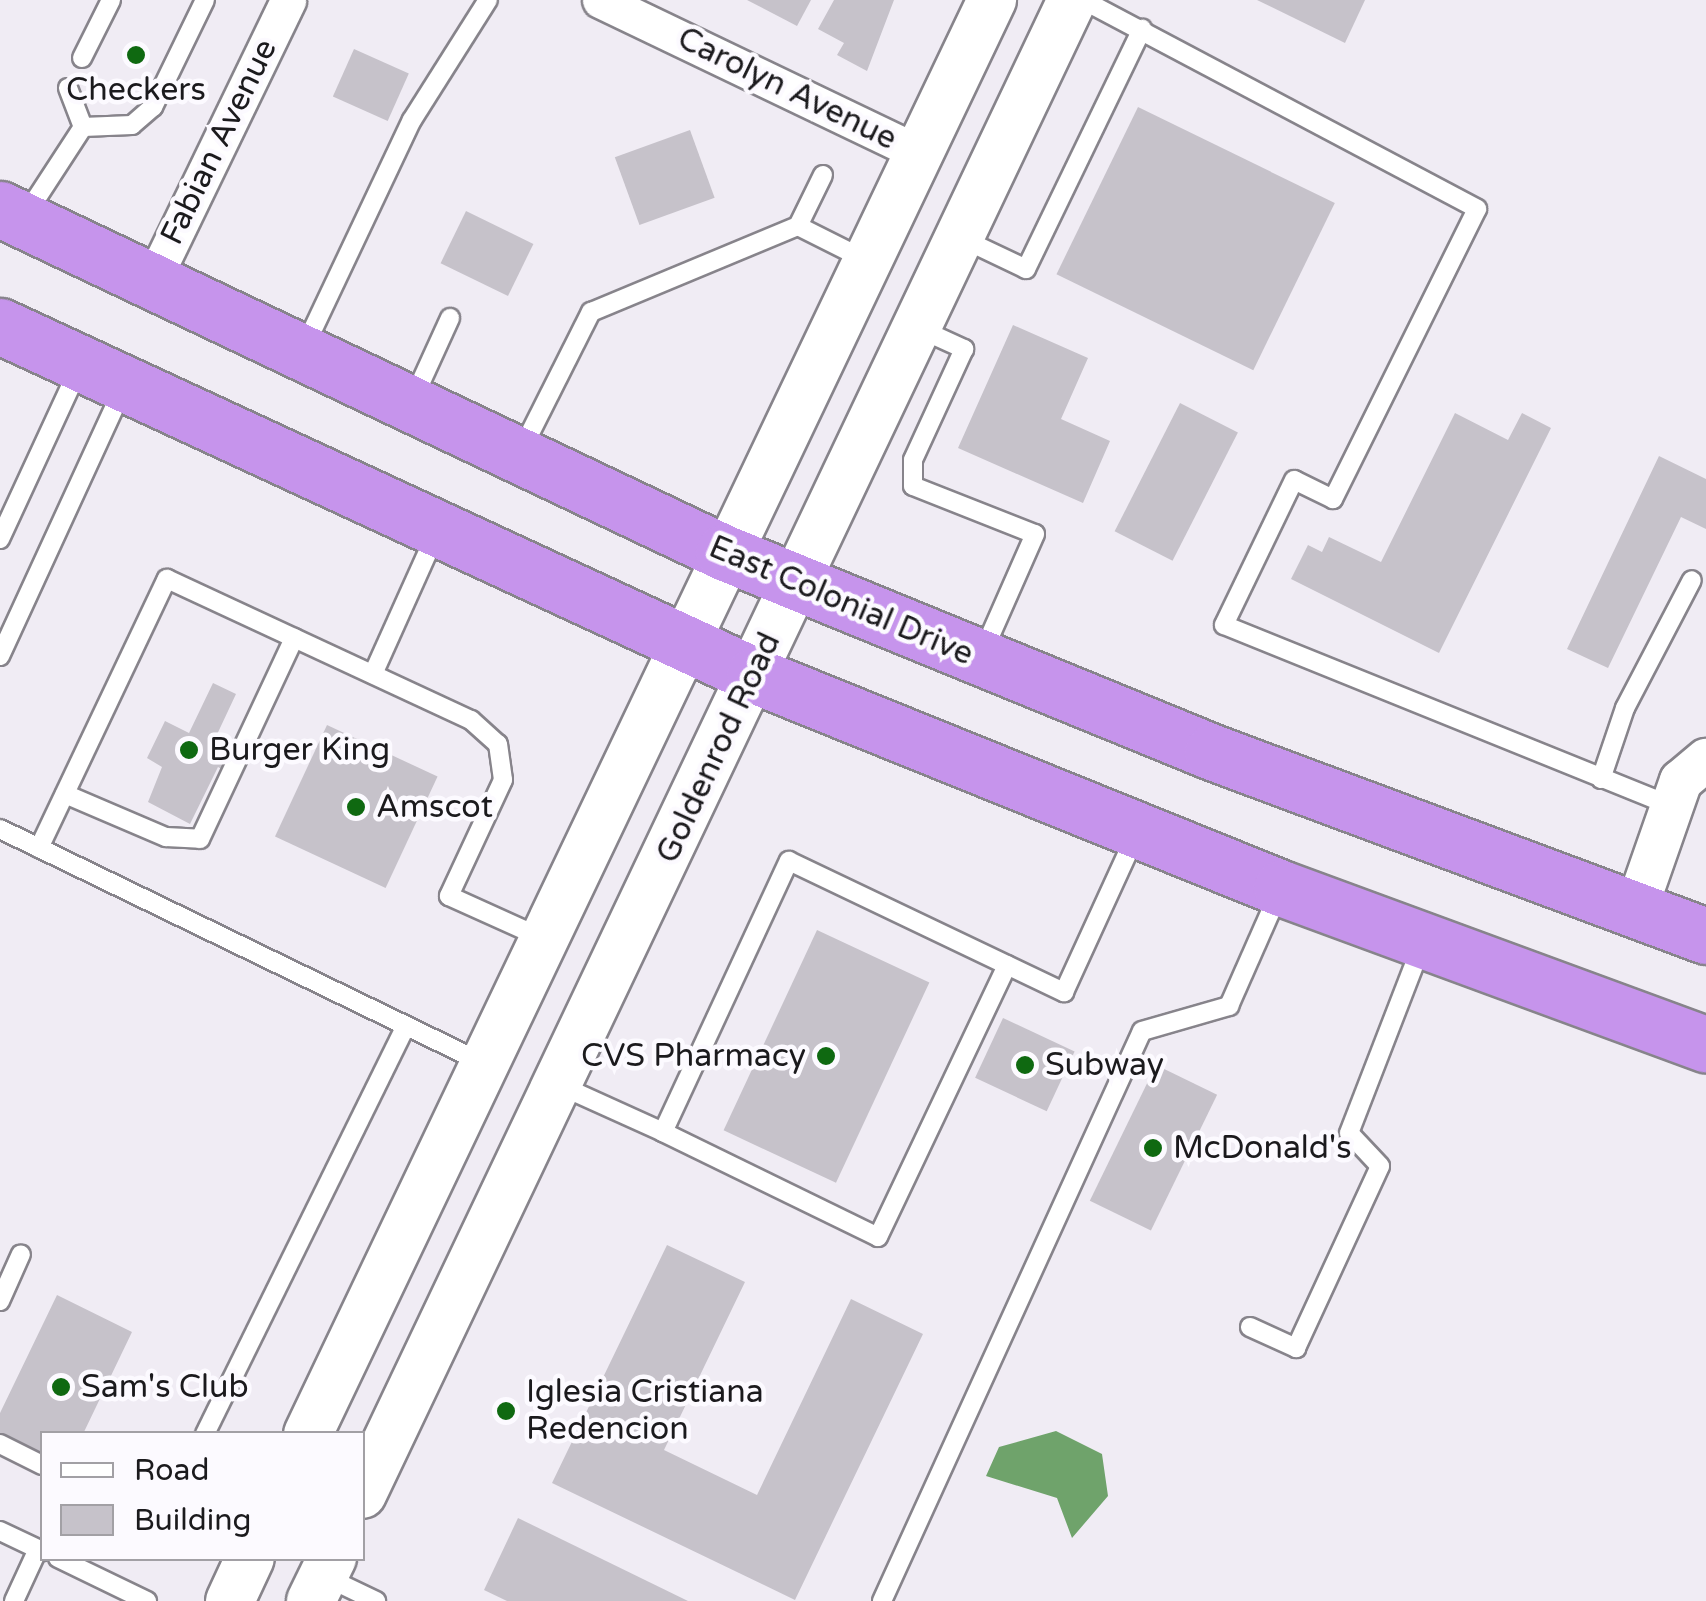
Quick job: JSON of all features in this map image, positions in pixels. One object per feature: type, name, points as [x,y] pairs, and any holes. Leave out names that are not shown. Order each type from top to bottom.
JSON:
[{"type":"highway","name":"East Colonial Drive","points":[[11,215],[518,458],[797,584],[980,659],[1706,936]]},
{"type":"highway","points":[[0,326],[754,676],[1281,888],[1706,1044]]},
{"type":"main road","points":[[309,1431],[678,643],[869,261],[992,0]]},
{"type":"main road","name":"Goldenrod Road","points":[[365,1488],[560,1085],[1072,0]]},
{"type":"main road","points":[[230,1601],[249,1561]]},
{"type":"street","name":"Fabian Avenue","points":[[151,284],[288,0]]},
{"type":"street","name":"Carolyn Avenue","points":[[600,0],[920,153]]},
{"type":"street","points":[[1635,912],[1672,806],[1693,764],[1706,760]]},
{"type":"lane","points":[[82,58],[111,0]]},
{"type":"lane","points":[[11,215],[82,127],[132,125],[152,106],[204,0]]},
{"type":"lane","points":[[301,356],[412,120],[488,0]]},
{"type":"lane","points":[[1083,0],[1476,209],[1333,499],[1294,480],[1224,625],[1672,806]]},
{"type":"lane","points":[[960,238],[1026,269],[1142,29]]},
{"type":"lane","points":[[68,88],[82,127]]},
{"type":"lane","points":[[518,458],[591,312],[798,226],[823,176]]},
{"type":"lane","points":[[798,226],[869,261]]},
{"type":"lane","points":[[410,407],[450,318]]},
{"type":"lane","points":[[918,328],[964,349],[913,460],[913,486],[1035,534],[980,659]]},
{"type":"lane","points":[[0,539],[102,376]]},
{"type":"lane","points":[[0,656],[102,376]]},
{"type":"lane","points":[[373,674],[437,532]]},
{"type":"lane","points":[[39,848],[167,579],[471,720],[498,744],[502,780],[449,896],[540,937]]},
{"type":"lane","points":[[1601,779],[1625,708],[1692,580]]},
{"type":"lane","points":[[65,794],[166,837],[200,839],[294,638]]},
{"type":"lane","points":[[0,828],[481,1062]]},
{"type":"lane","points":[[662,1132],[788,861],[1064,992],[1137,832]]},
{"type":"lane","points":[[882,1601],[1142,1031],[1228,1006],[1281,888]]},
{"type":"lane","points":[[1250,1327],[1296,1348],[1380,1166],[1348,1132],[1423,942]]},
{"type":"lane","points":[[560,1085],[878,1237],[1007,965]]},
{"type":"lane","points":[[207,1431],[406,1026]]},
{"type":"lane","points":[[0,1301],[21,1254]]},
{"type":"lane","points":[[0,1444],[40,1464]]},
{"type":"lane","points":[[0,1531],[40,1550],[14,1601]]},
{"type":"lane","points":[[64,1561],[147,1601]]},
{"type":"lane","points":[[322,1578],[376,1601]]},
{"type":"shaded area","points":[[1056,1431],[1102,1454],[1108,1496],[1072,1538],[1057,1498],[986,1476],[999,1447]]},
{"type":"building","points":[[747,0],[811,0],[797,26]]},
{"type":"building","points":[[834,0],[894,0],[867,71],[837,55],[844,43],[818,29]]},
{"type":"building","points":[[1257,0],[1365,0],[1345,43]]},
{"type":"building","points":[[354,49],[409,73],[388,121],[333,97]]},
{"type":"building","points":[[1138,107],[1335,203],[1253,370],[1056,274]]},
{"type":"building","points":[[690,130],[715,198],[639,225],[615,157]]},
{"type":"building","points":[[466,211],[533,244],[508,296],[441,263]]},
{"type":"building","points":[[1013,325],[1088,358],[1061,419],[1110,441],[1083,503],[958,448]]},
{"type":"building","points":[[1180,403],[1238,433],[1173,561],[1115,531]]},
{"type":"building","points":[[1455,413],[1508,440],[1522,413],[1551,428],[1439,653],[1291,579],[1308,545],[1322,552],[1329,537],[1381,562]]},
{"type":"building","points":[[1659,456],[1706,479],[1706,529],[1681,517],[1608,668],[1567,649]]},
{"type":"building","name":"Burger King","points":[[213,683],[236,694],[213,743],[240,757],[233,776],[218,767],[190,824],[148,802],[162,767],[147,758],[165,721],[189,733]]},
{"type":"building","name":"Amscot","points":[[327,725],[438,777],[386,888],[275,836]]},
{"type":"building","name":"CVS Pharmacy","points":[[817,930],[929,982],[836,1183],[724,1130]]},
{"type":"building","name":"Subway","points":[[1003,1018],[1075,1051],[1047,1111],[975,1078]]},
{"type":"building","name":"McDonald's","points":[[1156,1065],[1217,1095],[1151,1231],[1090,1201]]},
{"type":"building","points":[[667,1245],[745,1282],[664,1450],[757,1495],[851,1299],[923,1334],[795,1600],[552,1483]]},
{"type":"building","points":[[57,1295],[132,1332],[84,1431],[40,1431],[40,1457],[0,1438],[0,1413]]},
{"type":"building","points":[[518,1518],[688,1601],[507,1601],[484,1590]]},
{"type":"place","name":"Checkers","points":[[136,55]]},
{"type":"place","name":"Burger King","points":[[189,750]]},
{"type":"place","name":"Amscot","points":[[356,807]]},
{"type":"place","name":"CVS Pharmacy","points":[[826,1056]]},
{"type":"place","name":"Subway","points":[[1025,1065]]},
{"type":"place","name":"McDonald's","points":[[1153,1148]]},
{"type":"place","name":"Sam's Club","points":[[61,1387]]},
{"type":"place","name":"Iglesia Cristiana Redencion","points":[[506,1411]]}]
